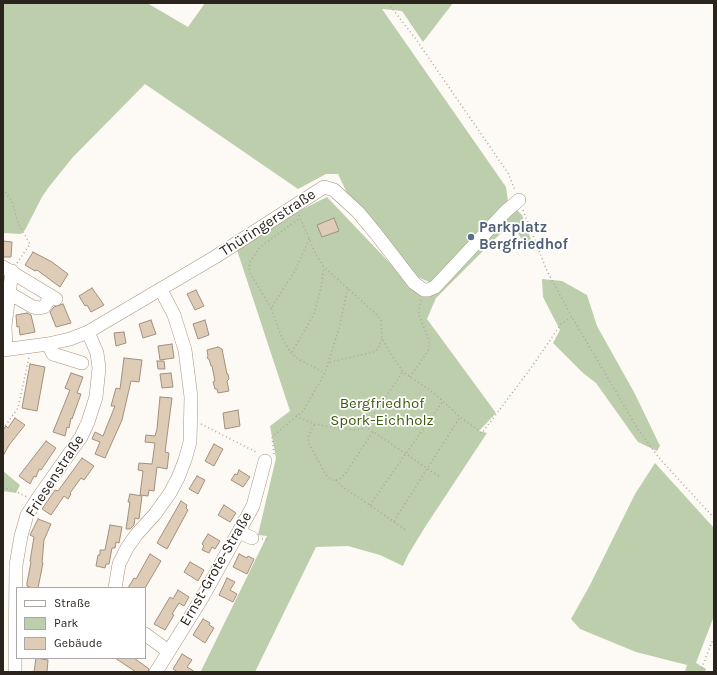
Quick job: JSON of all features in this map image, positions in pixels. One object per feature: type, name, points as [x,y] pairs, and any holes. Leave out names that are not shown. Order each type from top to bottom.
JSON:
[{"type":"street","name":"Thüringerstraße","points":[[4,350],[28,348],[48,344],[70,339],[88,332],[215,257],[324,187],[334,190],[358,212],[414,283],[424,290]]},
{"type":"street","points":[[424,290],[435,287],[505,212],[519,200]]},
{"type":"street","points":[[8,269],[54,298],[44,307],[39,308],[33,307],[9,293]]},
{"type":"street","points":[[4,350],[9,293],[8,269]]},
{"type":"street","points":[[115,587],[119,564],[127,548],[170,493],[178,478],[190,442],[191,397],[186,350],[174,315],[161,290]]},
{"type":"street","name":"Friesenstraße","points":[[15,672],[16,565],[21,536],[28,515],[38,498],[81,437],[88,422],[96,397],[99,368],[97,353],[88,332]]},
{"type":"street","points":[[48,344],[54,354],[82,363]]},
{"type":"street","name":"Ernst-Grote-Straße","points":[[156,672],[202,598],[253,506],[265,462]]},
{"type":"street","points":[[239,532],[252,538]]},
{"type":"street","points":[[146,635],[168,652]]},
{"type":"path","points":[[388,3],[419,44],[508,173],[540,255],[572,317],[639,431],[660,459],[714,518]]},
{"type":"path","points":[[3,189],[12,201],[18,223],[30,244],[8,269]]},
{"type":"path","points":[[294,206],[316,254],[324,267],[348,287],[381,320],[382,338],[378,349],[374,352],[329,362]]},
{"type":"path","points":[[300,218],[260,247],[250,262],[249,267],[250,273],[271,308],[282,338],[291,353],[325,373]]},
{"type":"path","points":[[271,308],[295,271],[309,238]]},
{"type":"path","points":[[291,353],[314,314],[321,288],[324,267]]},
{"type":"path","points":[[204,425],[261,454],[265,462],[274,458],[272,437],[303,411],[325,373],[339,328],[348,287]]},
{"type":"path","points":[[410,377],[428,351],[429,346],[429,340],[419,315],[424,290]]},
{"type":"path","points":[[382,338],[403,372],[434,394],[460,418],[482,434],[531,368],[561,324],[572,317]]},
{"type":"path","points":[[3,429],[18,408],[28,362],[28,348]]},
{"type":"path","points":[[296,416],[314,424],[354,430],[361,429],[365,426],[403,372]]},
{"type":"path","points":[[370,505],[443,402]]},
{"type":"path","points":[[394,521],[460,418]]},
{"type":"path","points":[[314,424],[309,435],[309,444],[326,475],[332,480],[336,480],[340,485],[406,530]]},
{"type":"path","points":[[365,426],[440,477]]},
{"type":"path","points":[[336,480],[345,474],[373,432]]},
{"type":"path","points":[[3,487],[17,492]]},
{"type":"path","points":[[700,672],[714,637]]},
{"type":"green space","name":"Bergfriedhof Spork-Eichholz","points":[[3,3],[147,3],[188,27],[205,3],[453,3],[423,42],[402,11],[382,9],[506,187],[508,201],[522,215],[534,248],[529,250],[511,223],[436,298],[427,319],[496,413],[479,431],[487,433],[425,527],[403,566],[380,555],[348,546],[316,547],[255,672],[201,671],[267,536],[258,535],[276,458],[270,426],[290,411],[237,250],[297,212],[327,197],[422,297],[432,295],[429,282],[418,277],[347,193],[338,174],[326,174],[298,189],[145,84],[73,157],[42,197],[25,230],[21,234],[3,233]]},
{"type":"green space","points":[[542,279],[562,281],[587,295],[597,326],[635,394],[660,446],[657,451],[638,442],[596,383],[583,373],[553,343],[560,330],[543,297]]},
{"type":"green space","points":[[655,463],[714,528],[714,616],[696,663],[706,669],[705,672],[685,672],[687,665],[636,652],[580,629],[571,619],[590,585],[635,494]]},
{"type":"green space","points":[[3,471],[20,485],[16,493],[3,491]]},
{"type":"building","points":[[334,218],[339,231],[322,237],[317,225]]},
{"type":"building","points":[[3,241],[12,242],[11,257],[3,257]]},
{"type":"building","points":[[33,252],[52,262],[68,274],[60,287],[37,270],[35,271],[25,265]]},
{"type":"building","points":[[92,288],[104,305],[91,312],[79,296]]},
{"type":"building","points":[[196,290],[204,306],[195,310],[187,294]]},
{"type":"building","points":[[63,304],[71,323],[56,327],[50,312],[54,307]]},
{"type":"building","points":[[27,313],[31,315],[35,332],[20,335],[19,326],[17,327],[16,315]]},
{"type":"building","points":[[151,320],[156,334],[143,338],[139,324]]},
{"type":"building","points":[[205,320],[209,335],[198,339],[193,324]]},
{"type":"building","points":[[124,332],[126,343],[116,346],[114,333]]},
{"type":"building","points":[[172,344],[174,358],[160,360],[158,346]]},
{"type":"building","points":[[218,347],[222,349],[229,379],[227,381],[229,391],[218,393],[213,382],[215,381],[212,366],[207,358],[207,350]]},
{"type":"building","points":[[124,358],[142,360],[139,382],[131,381],[122,420],[105,458],[95,454],[100,442],[92,439],[95,432],[103,436],[115,406],[111,406],[116,388],[120,389]]},
{"type":"building","points":[[157,361],[164,361],[165,369],[158,369]]},
{"type":"building","points":[[30,364],[45,367],[37,411],[22,408]]},
{"type":"building","points":[[71,373],[83,377],[77,393],[81,394],[72,419],[71,418],[69,428],[67,427],[65,436],[53,432],[70,390],[65,388]]},
{"type":"building","points":[[171,373],[173,387],[162,388],[160,374]]},
{"type":"building","points":[[160,397],[172,398],[165,452],[169,453],[167,469],[157,467],[154,491],[149,490],[148,496],[140,495],[143,471],[138,470],[139,463],[152,464],[155,443],[145,442],[146,435],[155,436]]},
{"type":"building","points":[[238,410],[240,426],[225,429],[223,413]]},
{"type":"building","points":[[15,418],[25,425],[9,445],[3,456],[3,430],[6,426],[8,428]]},
{"type":"building","points":[[46,441],[56,448],[41,470],[39,469],[36,477],[34,476],[30,484],[19,476]]},
{"type":"building","points":[[214,444],[223,449],[214,466],[205,461]]},
{"type":"building","points":[[82,458],[94,466],[84,480],[81,478],[70,493],[71,494],[68,499],[64,496],[51,515],[42,509],[55,490],[58,491]]},
{"type":"building","points":[[239,470],[250,477],[243,487],[231,480],[235,474],[237,475]]},
{"type":"building","points":[[197,476],[205,480],[198,494],[189,489]]},
{"type":"building","points":[[130,494],[142,496],[139,519],[135,518],[134,525],[130,529],[126,529],[130,502],[128,502]]},
{"type":"building","points":[[181,501],[187,505],[186,508],[188,510],[167,549],[157,543]]},
{"type":"building","points":[[224,505],[236,513],[230,522],[218,515]]},
{"type":"building","points":[[38,519],[51,524],[44,540],[43,563],[38,587],[27,586],[34,537],[30,535]]},
{"type":"building","points":[[110,525],[122,527],[119,543],[116,542],[115,548],[112,548],[109,564],[106,564],[105,568],[96,566],[98,555],[100,555],[100,550],[105,550]]},
{"type":"building","points":[[208,534],[220,541],[215,549],[212,547],[209,553],[202,550],[204,546],[202,544]]},
{"type":"building","points":[[150,554],[161,561],[146,587],[129,587],[134,578],[136,579]]},
{"type":"building","points":[[239,554],[247,558],[248,556],[254,559],[247,574],[233,567]]},
{"type":"building","points":[[190,562],[204,570],[198,581],[184,572]]},
{"type":"building","points":[[227,578],[235,582],[230,590],[237,594],[233,602],[219,595]]},
{"type":"building","points":[[178,590],[189,597],[184,606],[179,603],[165,630],[154,624],[170,597],[173,599]]},
{"type":"building","points":[[203,619],[210,623],[209,625],[214,628],[205,643],[193,635]]},
{"type":"building","points":[[182,654],[192,660],[187,667],[195,672],[178,672],[173,669]]},
{"type":"building","points":[[36,659],[48,660],[47,672],[34,672]]},
{"type":"building","points":[[116,659],[135,659],[149,669],[148,672],[136,672]]},
{"type":"place","name":"Parkplatz Bergfriedhof","points":[[471,237]]}]
